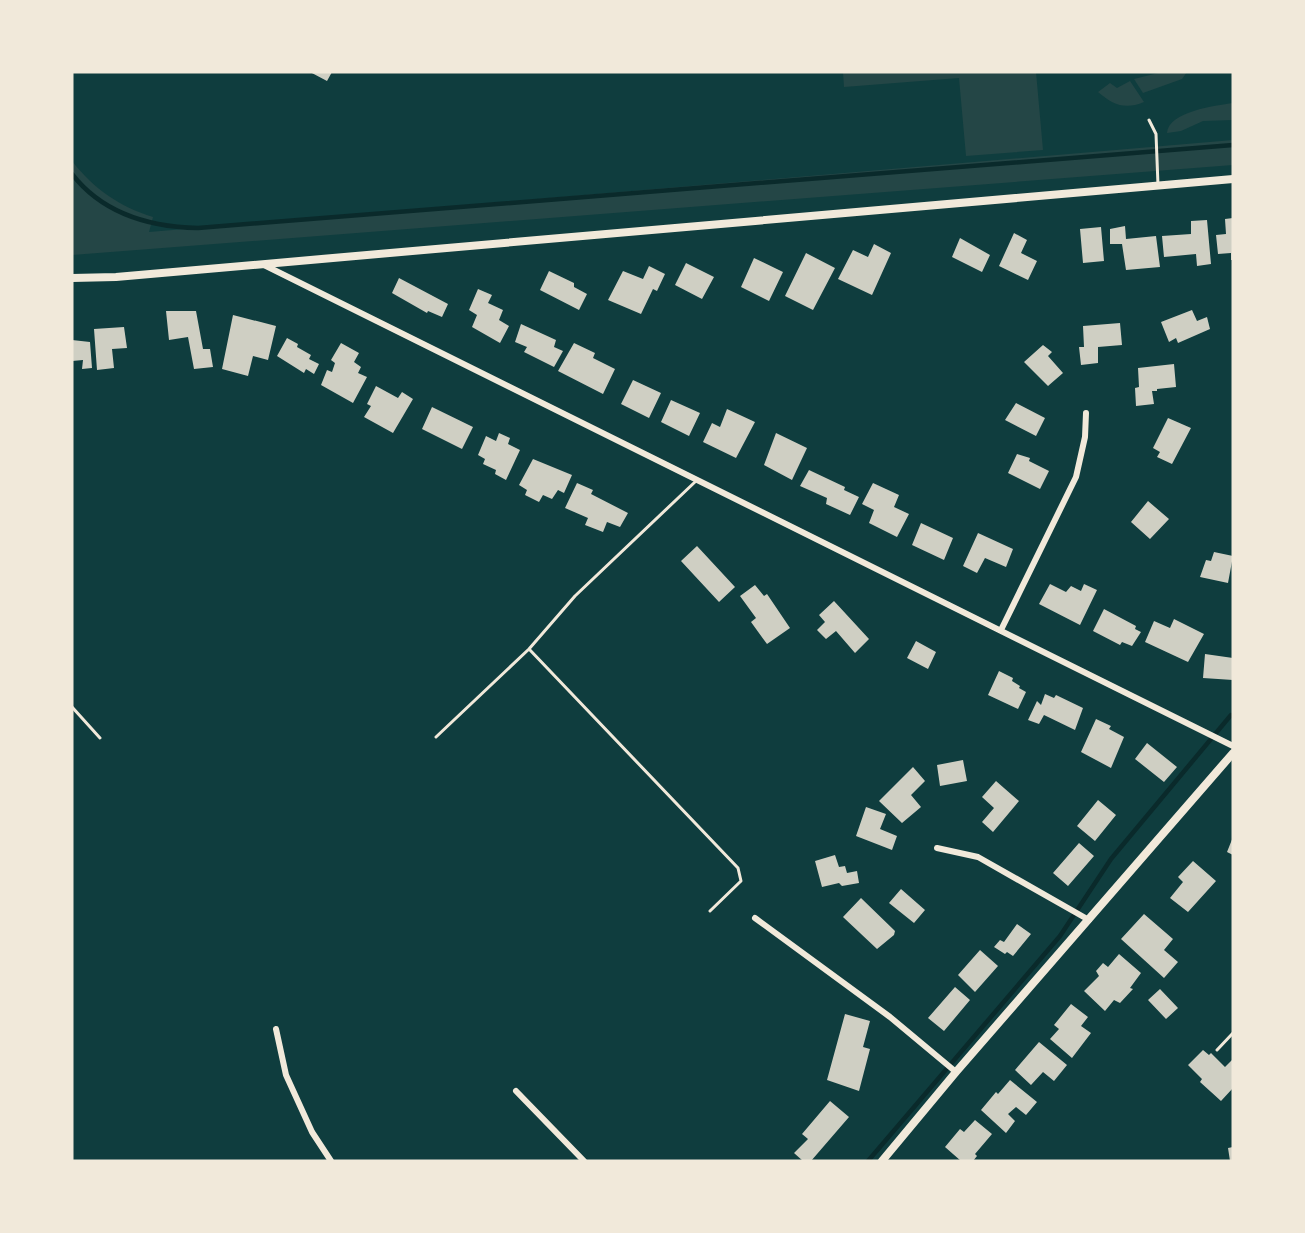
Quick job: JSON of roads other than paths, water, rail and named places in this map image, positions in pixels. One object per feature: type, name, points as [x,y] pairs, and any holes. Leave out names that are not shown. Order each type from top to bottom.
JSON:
[{"type":"street","points":[[72,278],[116,277],[1233,179]]},
{"type":"street","points":[[261,264],[1233,746]]},
{"type":"street","points":[[1001,630],[1076,477],[1085,437],[1086,412]]},
{"type":"street","points":[[882,1161],[956,1072],[1233,753]]},
{"type":"street","points":[[937,848],[978,857],[1089,920]]},
{"type":"street","points":[[755,918],[890,1017],[956,1072]]},
{"type":"street","points":[[276,1029],[286,1075],[312,1132],[331,1161]]},
{"type":"street","points":[[516,1090],[584,1161]]},
{"type":"lane","points":[[1149,120],[1156,134],[1158,186]]},
{"type":"lane","points":[[436,737],[529,649],[575,597],[697,479]]},
{"type":"lane","points":[[529,649],[738,868],[741,881],[710,911]]},
{"type":"lane","points":[[72,707],[100,738]]},
{"type":"lane","points":[[1217,1050],[1233,1033]]},
{"type":"waterway","points":[[72,174],[98,199],[129,216],[162,225],[198,228],[1233,145]]},
{"type":"waterway","points":[[868,1161],[1060,936],[1111,859],[1231,715],[1233,716]]}]
